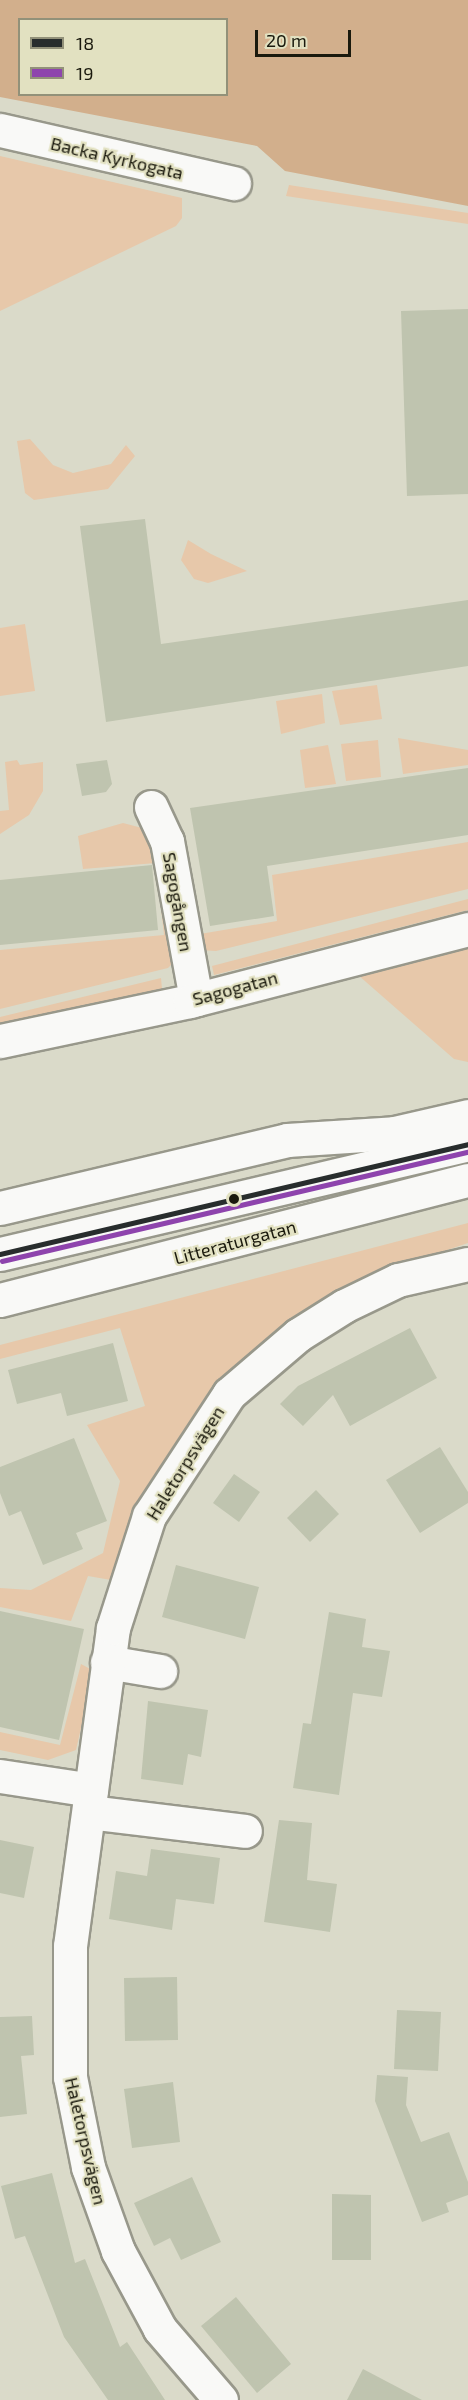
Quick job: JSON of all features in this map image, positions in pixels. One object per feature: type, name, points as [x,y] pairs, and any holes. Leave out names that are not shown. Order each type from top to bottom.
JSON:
[{"type":"street","name":"Backa Kyrkogata","points":[[0,130],[234,183]]},
{"type":"street","name":"Sagogången","points":[[151,807],[167,841],[196,999]]},
{"type":"street","name":"Sagogatan","points":[[0,1041],[196,999],[468,929]]},
{"type":"street","points":[[0,1208],[287,1140],[394,1133],[468,1116]]},
{"type":"street","points":[[0,1254],[468,1144]]},
{"type":"street","name":"Litteraturgatan","points":[[0,1300],[468,1180]]},
{"type":"street","name":"Haletorpsvägen","points":[[221,2400],[148,2310],[111,2236],[84,2150],[70,2077],[66,2010],[112,1628],[149,1516],[229,1394],[298,1335],[344,1306],[398,1280],[468,1264]]},
{"type":"street","points":[[107,1662],[160,1671]]},
{"type":"street","points":[[0,1776],[90,1801],[245,1831]]},
{"type":"shaded area","points":[[0,0],[468,0],[468,206],[285,171],[257,146],[0,97]]},
{"type":"shaded area","points":[[0,156],[182,198],[182,218],[176,226],[0,311]]},
{"type":"shaded area","points":[[289,185],[468,213],[468,224],[286,196]]},
{"type":"shaded area","points":[[30,439],[53,465],[73,473],[111,464],[126,445],[135,456],[108,489],[34,500],[25,493],[17,441]]},
{"type":"shaded area","points":[[188,540],[247,571],[208,583],[194,579],[181,560]]},
{"type":"shaded area","points":[[25,624],[35,691],[0,696],[0,628]]},
{"type":"shaded area","points":[[377,685],[382,719],[340,725],[332,691]]},
{"type":"shaded area","points":[[322,694],[325,723],[281,734],[276,701]]},
{"type":"shaded area","points":[[398,738],[468,750],[468,765],[403,774]]},
{"type":"shaded area","points":[[378,740],[381,777],[346,781],[341,744]]},
{"type":"shaded area","points":[[328,745],[336,784],[305,788],[300,750]]},
{"type":"shaded area","points":[[17,760],[20,765],[43,762],[43,791],[29,815],[0,834],[0,811],[9,810],[5,762]]},
{"type":"shaded area","points":[[123,823],[142,828],[156,844],[179,952],[176,960],[168,968],[0,1009],[0,950],[164,935],[156,863],[83,869],[78,836]]},
{"type":"shaded area","points":[[468,842],[468,889],[216,951],[198,950],[194,935],[277,921],[272,875]]},
{"type":"shaded area","points":[[468,899],[468,910],[214,975],[212,966]]},
{"type":"shaded area","points":[[468,944],[468,1062],[454,1059],[358,975]]},
{"type":"shaded area","points":[[161,978],[162,989],[0,1030],[0,1017]]},
{"type":"shaded area","points":[[468,1223],[468,1243],[388,1270],[204,1404],[158,1472],[111,1580],[88,1576],[71,1621],[0,1607],[0,1588],[31,1590],[103,1553],[120,1481],[87,1425],[145,1406],[120,1328],[0,1359],[0,1345]]},
{"type":"shaded area","points":[[81,1664],[94,1671],[76,1750],[48,1760],[0,1750],[0,1732],[60,1745]]},
{"type":"building","points":[[468,309],[468,494],[407,496],[401,311]]},
{"type":"building","points":[[145,519],[161,644],[468,600],[468,666],[106,722],[80,526]]},
{"type":"building","points":[[107,760],[112,784],[106,792],[82,796],[76,764]]},
{"type":"building","points":[[468,768],[468,835],[267,866],[274,916],[210,926],[190,808]]},
{"type":"building","points":[[152,865],[158,930],[0,945],[0,880]]},
{"type":"building","points":[[410,1328],[437,1378],[350,1426],[333,1395],[303,1426],[280,1404],[298,1386]]},
{"type":"building","points":[[113,1343],[128,1401],[67,1416],[61,1393],[17,1404],[8,1370]]},
{"type":"building","points":[[74,1438],[107,1521],[76,1533],[83,1549],[43,1565],[21,1511],[9,1516],[0,1493],[0,1467]]},
{"type":"building","points":[[440,1447],[468,1492],[468,1503],[420,1533],[386,1480]]},
{"type":"building","points":[[234,1474],[260,1492],[239,1522],[213,1503]]},
{"type":"building","points":[[316,1490],[339,1514],[310,1542],[287,1518]]},
{"type":"building","points":[[176,1565],[259,1587],[245,1639],[162,1617]]},
{"type":"building","points":[[0,1611],[84,1629],[59,1740],[0,1727]]},
{"type":"building","points":[[329,1612],[366,1619],[362,1647],[390,1651],[382,1697],[353,1693],[339,1795],[293,1788],[303,1723],[311,1724]]},
{"type":"building","points":[[148,1701],[208,1710],[201,1757],[188,1754],[183,1785],[141,1779]]},
{"type":"building","points":[[279,1820],[312,1823],[307,1880],[337,1884],[330,1932],[264,1922]]},
{"type":"building","points":[[0,1840],[34,1847],[24,1898],[0,1893]]},
{"type":"building","points":[[151,1849],[220,1858],[214,1904],[176,1899],[172,1930],[109,1919],[116,1871],[147,1876]]},
{"type":"building","points":[[177,1977],[178,2040],[125,2041],[124,1978]]},
{"type":"building","points":[[397,2010],[441,2012],[438,2071],[394,2069]]},
{"type":"building","points":[[32,2016],[34,2055],[21,2056],[27,2114],[0,2117],[0,2017]]},
{"type":"building","points":[[377,2075],[408,2077],[406,2105],[421,2142],[449,2132],[468,2182],[468,2195],[446,2203],[449,2212],[422,2222],[375,2101]]},
{"type":"building","points":[[173,2082],[180,2142],[132,2148],[124,2089]]},
{"type":"building","points":[[52,2173],[75,2263],[85,2259],[120,2347],[127,2342],[165,2400],[108,2400],[64,2337],[25,2236],[15,2239],[1,2186]]},
{"type":"building","points":[[192,2177],[221,2242],[181,2260],[170,2238],[154,2246],[134,2203]]},
{"type":"building","points":[[332,2194],[371,2195],[371,2260],[332,2260]]},
{"type":"building","points":[[236,2297],[291,2364],[257,2393],[201,2326]]},
{"type":"building","points":[[363,2369],[422,2400],[347,2400]]},
{"type":"transit line","name":"18","points":[[0,1254],[468,1144]]},
{"type":"transit line","name":"19","points":[[2,1261],[468,1152]]}]
